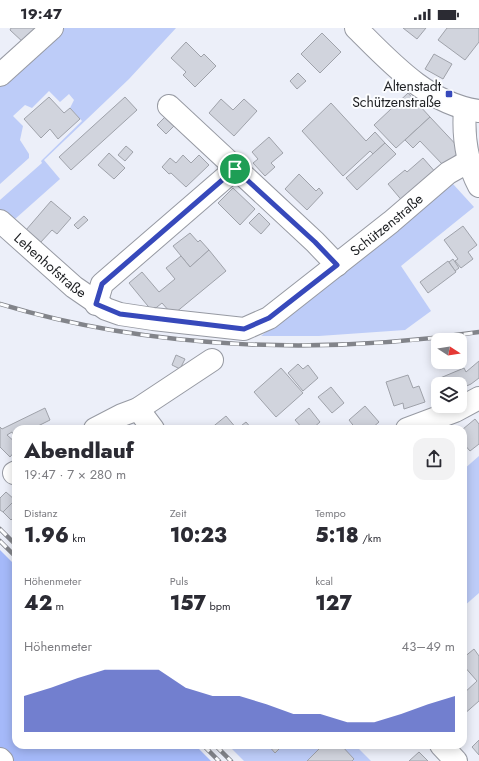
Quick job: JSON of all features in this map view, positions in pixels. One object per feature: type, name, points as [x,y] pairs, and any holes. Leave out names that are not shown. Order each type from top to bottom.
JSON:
[{"type":"street","points":[[0,75],[52,28]]},
{"type":"street","points":[[356,28],[420,86],[443,101],[472,110],[465,126],[470,163],[479,186]]},
{"type":"street","points":[[169,106],[315,242],[337,265]]},
{"type":"street","name":"Schützenstraße","points":[[244,329],[269,318],[391,222],[448,173],[464,164],[470,163]]},
{"type":"street","points":[[96,304],[102,284],[235,169]]},
{"type":"street","name":"Lehenhofstraße","points":[[0,221],[74,287],[96,304],[120,314],[244,329]]},
{"type":"street","points":[[103,425],[122,415],[138,410],[212,360]]},
{"type":"street","points":[[418,425],[455,411],[479,398]]},
{"type":"street","points":[[138,410],[151,425]]},
{"type":"street","points":[[445,749],[456,761]]},
{"type":"shaded area","points":[[52,28],[176,28],[129,79],[44,160],[60,179],[15,219],[0,210],[0,200],[42,163],[41,161],[82,121],[70,108],[74,100],[69,94],[60,102],[49,91],[32,108],[25,105],[13,116],[23,126],[20,140],[29,154],[29,158],[0,184],[0,79]]},
{"type":"shaded area","points":[[453,184],[474,207],[401,266],[431,311],[405,330],[319,336],[261,336]]},
{"type":"shaded area","points":[[479,456],[479,593],[467,604],[467,466]]},
{"type":"shaded area","points":[[0,550],[12,562],[12,749],[199,749],[211,761],[9,761],[0,752]]},
{"type":"shaded area","points":[[232,749],[359,749],[371,761],[244,761]]},
{"type":"building","points":[[11,28],[37,28],[24,43],[10,30]]},
{"type":"building","points":[[403,28],[426,28],[417,39]]},
{"type":"building","points":[[447,28],[479,28],[479,42],[465,60],[438,40]]},
{"type":"building","points":[[322,33],[341,52],[320,73],[301,54]]},
{"type":"building","points":[[186,42],[201,57],[204,54],[216,66],[195,87],[183,75],[186,72],[171,58]]},
{"type":"building","points":[[434,54],[452,64],[443,79],[425,69]]},
{"type":"building","points":[[298,73],[306,81],[297,89],[290,81]]},
{"type":"building","points":[[408,93],[430,117],[396,148],[374,125]]},
{"type":"building","points":[[49,97],[64,113],[70,108],[80,119],[58,139],[50,129],[41,138],[24,119]]},
{"type":"building","points":[[125,97],[137,110],[71,170],[59,157]]},
{"type":"building","points":[[221,99],[233,110],[244,99],[257,111],[234,136],[209,113]]},
{"type":"building","points":[[331,103],[366,141],[375,132],[385,143],[373,154],[370,151],[343,176],[302,131]]},
{"type":"building","points":[[165,117],[174,126],[166,134],[157,125]]},
{"type":"building","points":[[430,117],[461,150],[444,166],[420,141],[413,148],[405,140]]},
{"type":"building","points":[[269,137],[283,153],[271,163],[275,167],[265,176],[253,163],[258,159],[252,152]]},
{"type":"building","points":[[385,143],[396,154],[357,190],[346,178]]},
{"type":"building","points":[[126,146],[133,152],[125,161],[118,155]]},
{"type":"building","points":[[109,153],[125,168],[114,179],[98,165]]},
{"type":"building","points":[[183,155],[191,163],[199,155],[209,165],[186,187],[162,167],[170,158],[176,163]]},
{"type":"building","points":[[423,158],[437,174],[404,203],[388,184],[405,170],[407,172]]},
{"type":"building","points":[[299,174],[316,191],[319,188],[323,193],[307,210],[285,189]]},
{"type":"building","points":[[233,188],[255,209],[240,225],[218,203]]},
{"type":"building","points":[[51,201],[71,218],[57,234],[52,230],[40,243],[26,230]]},
{"type":"building","points":[[259,213],[270,224],[261,234],[249,223]]},
{"type":"building","points":[[84,216],[88,220],[78,229],[74,225]]},
{"type":"building","points":[[463,226],[477,245],[468,252],[473,259],[461,268],[455,261],[458,259],[444,240]]},
{"type":"building","points":[[190,233],[198,242],[200,240],[209,250],[190,267],[173,246]]},
{"type":"building","points":[[209,250],[226,271],[175,313],[170,312],[162,303],[152,311],[129,283],[142,272],[159,292],[175,279],[166,268],[181,256],[190,267]]},
{"type":"building","points":[[453,259],[459,268],[455,271],[449,262]]},
{"type":"building","points":[[448,261],[456,272],[428,293],[420,282]]},
{"type":"building","points":[[176,355],[185,359],[180,369],[172,365]]},
{"type":"building","points":[[479,361],[479,378],[467,386],[467,377],[443,377],[462,369],[464,369],[466,372]]},
{"type":"building","points":[[298,364],[303,369],[308,365],[318,378],[303,391],[288,373]]},
{"type":"building","points":[[281,368],[303,393],[276,417],[254,392]]},
{"type":"building","points":[[408,375],[413,388],[419,386],[425,402],[404,409],[403,403],[394,406],[386,382]]},
{"type":"building","points":[[331,387],[344,403],[332,413],[318,397]]},
{"type":"building","points":[[365,406],[379,422],[376,425],[353,425],[349,420]]},
{"type":"building","points":[[45,408],[50,420],[40,425],[12,425],[12,432],[7,435],[12,439],[12,455],[10,457],[0,447],[0,427],[2,429]]},
{"type":"building","points":[[309,408],[320,422],[317,425],[299,425],[295,420]]},
{"type":"building","points":[[226,416],[234,425],[215,425]]},
{"type":"building","points":[[475,419],[479,424],[479,444],[470,451],[467,448],[467,426]]},
{"type":"building","points":[[6,492],[12,497],[12,503],[3,512],[0,510],[0,498]]},
{"type":"building","points":[[12,503],[11,520],[3,512]]},
{"type":"building","points":[[474,649],[479,656],[479,701],[467,712],[467,690],[477,681],[467,670],[467,655]]},
{"type":"building","points":[[479,740],[479,755],[472,747]]},
{"type":"building","points":[[272,749],[279,749],[275,753]]},
{"type":"building","points":[[319,749],[345,749],[354,759],[352,761],[307,761]]},
{"type":"building","points":[[419,752],[428,761],[409,761]]},
{"type":"railway","points":[[0,304],[58,319],[117,331],[177,339],[238,344],[360,344],[479,332]]},
{"type":"railway","points":[[0,529],[12,541]]},
{"type":"railway","points":[[0,541],[12,553]]},
{"type":"railway","points":[[207,749],[219,761]]},
{"type":"railway","points":[[219,749],[231,761]]},
{"type":"place","name":"Altenstadt Schützenstraße","points":[[449,94]]},
{"type":"route","points":[[235,169],[315,242],[337,265],[269,318],[244,329],[120,314],[106,310],[96,304],[102,284],[235,169]]}]
